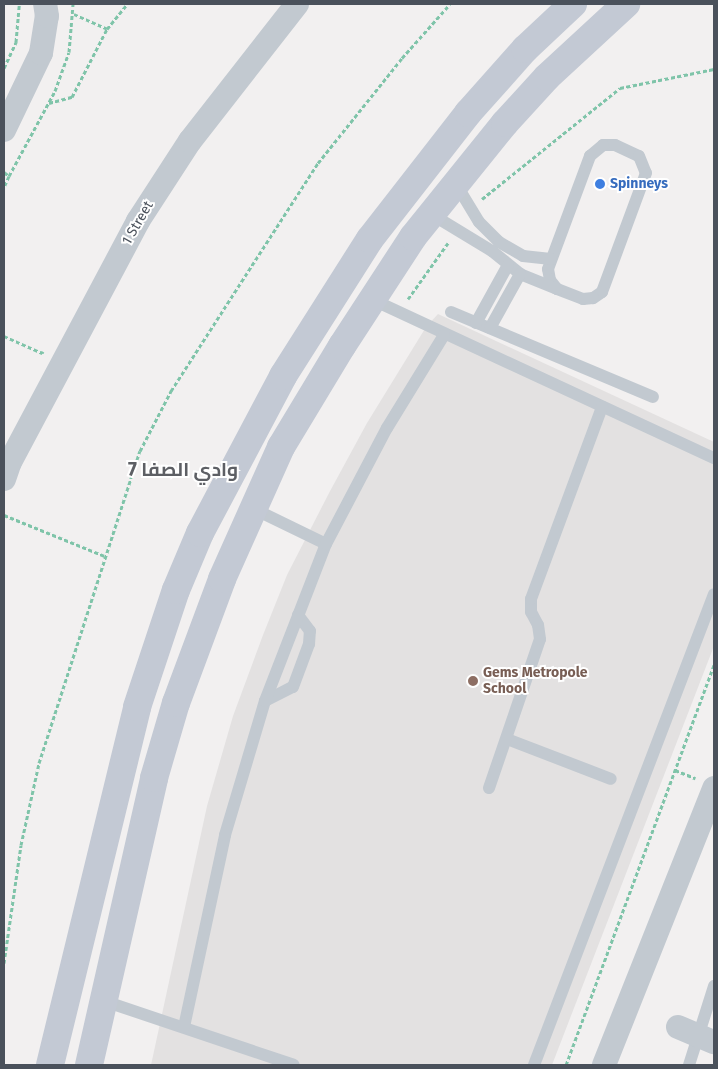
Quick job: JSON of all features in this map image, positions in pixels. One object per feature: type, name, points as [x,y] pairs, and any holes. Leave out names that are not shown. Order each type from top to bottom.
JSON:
[{"type":"street","points":[[4,130],[41,53],[47,16],[45,4]]},
{"type":"street","name":"1 Street","points":[[6,467],[138,220],[190,141],[296,4]]},
{"type":"street","points":[[50,1065],[137,707],[173,598],[200,533],[283,376],[370,239],[468,113],[525,49],[573,4]]},
{"type":"street","points":[[89,1065],[154,778],[176,703],[194,648],[252,508],[281,447],[371,299],[431,214],[547,77],[626,4]]},
{"type":"street","points":[[604,1065],[714,788]]},
{"type":"street","points":[[678,1027],[707,1039]]},
{"type":"lane","points":[[456,184],[508,265],[520,274],[557,289],[588,299],[602,292],[646,173],[639,156],[609,144],[593,151],[551,259],[548,274],[557,289]]},
{"type":"lane","points":[[431,214],[458,230],[495,247],[523,256],[551,259]]},
{"type":"lane","points":[[476,323],[508,265]]},
{"type":"lane","points":[[490,328],[520,274]]},
{"type":"lane","points":[[371,299],[398,314],[714,458]]},
{"type":"lane","points":[[451,312],[653,397]]},
{"type":"lane","points":[[184,1027],[225,834],[265,701],[326,544],[387,428],[444,335]]},
{"type":"lane","points":[[489,788],[540,639],[531,612],[531,599],[602,407]]},
{"type":"lane","points":[[252,508],[326,544]]},
{"type":"lane","points":[[534,1065],[714,594]]},
{"type":"lane","points":[[265,701],[293,686],[310,644],[310,631],[298,615]]},
{"type":"lane","points":[[507,739],[611,779]]},
{"type":"lane","points":[[689,1065],[707,1039],[714,986]]},
{"type":"lane","points":[[104,1001],[294,1065]]},
{"type":"path","points":[[4,68],[16,42],[20,4]]},
{"type":"path","points":[[4,187],[49,103],[69,52],[74,14],[73,4]]},
{"type":"path","points":[[49,103],[72,96],[107,29],[127,4]]},
{"type":"path","points":[[4,963],[21,845],[40,763],[108,557],[126,488],[171,391],[318,164],[402,58],[450,4]]},
{"type":"path","points":[[74,14],[107,29]]},
{"type":"path","points":[[472,211],[492,188],[620,88],[714,69]]},
{"type":"path","points":[[4,172],[9,176]]},
{"type":"path","points":[[398,314],[458,230]]},
{"type":"path","points":[[4,336],[42,353],[45,346]]},
{"type":"path","points":[[4,515],[108,557]]},
{"type":"path","points":[[566,1065],[714,665]]},
{"type":"shaded area","name":"Gems Metropole School","points":[[438,314],[714,442],[714,646],[552,1065],[151,1065],[207,806],[233,716],[263,635],[287,575],[367,423],[426,327]]},
{"type":"place","name":"Spinneys","points":[[600,184]]},
{"type":"place","name":"Gems Metropole School","points":[[473,681]]},
{"type":"district","name":"وادي الصفا 7","points":[[183,470]]}]
